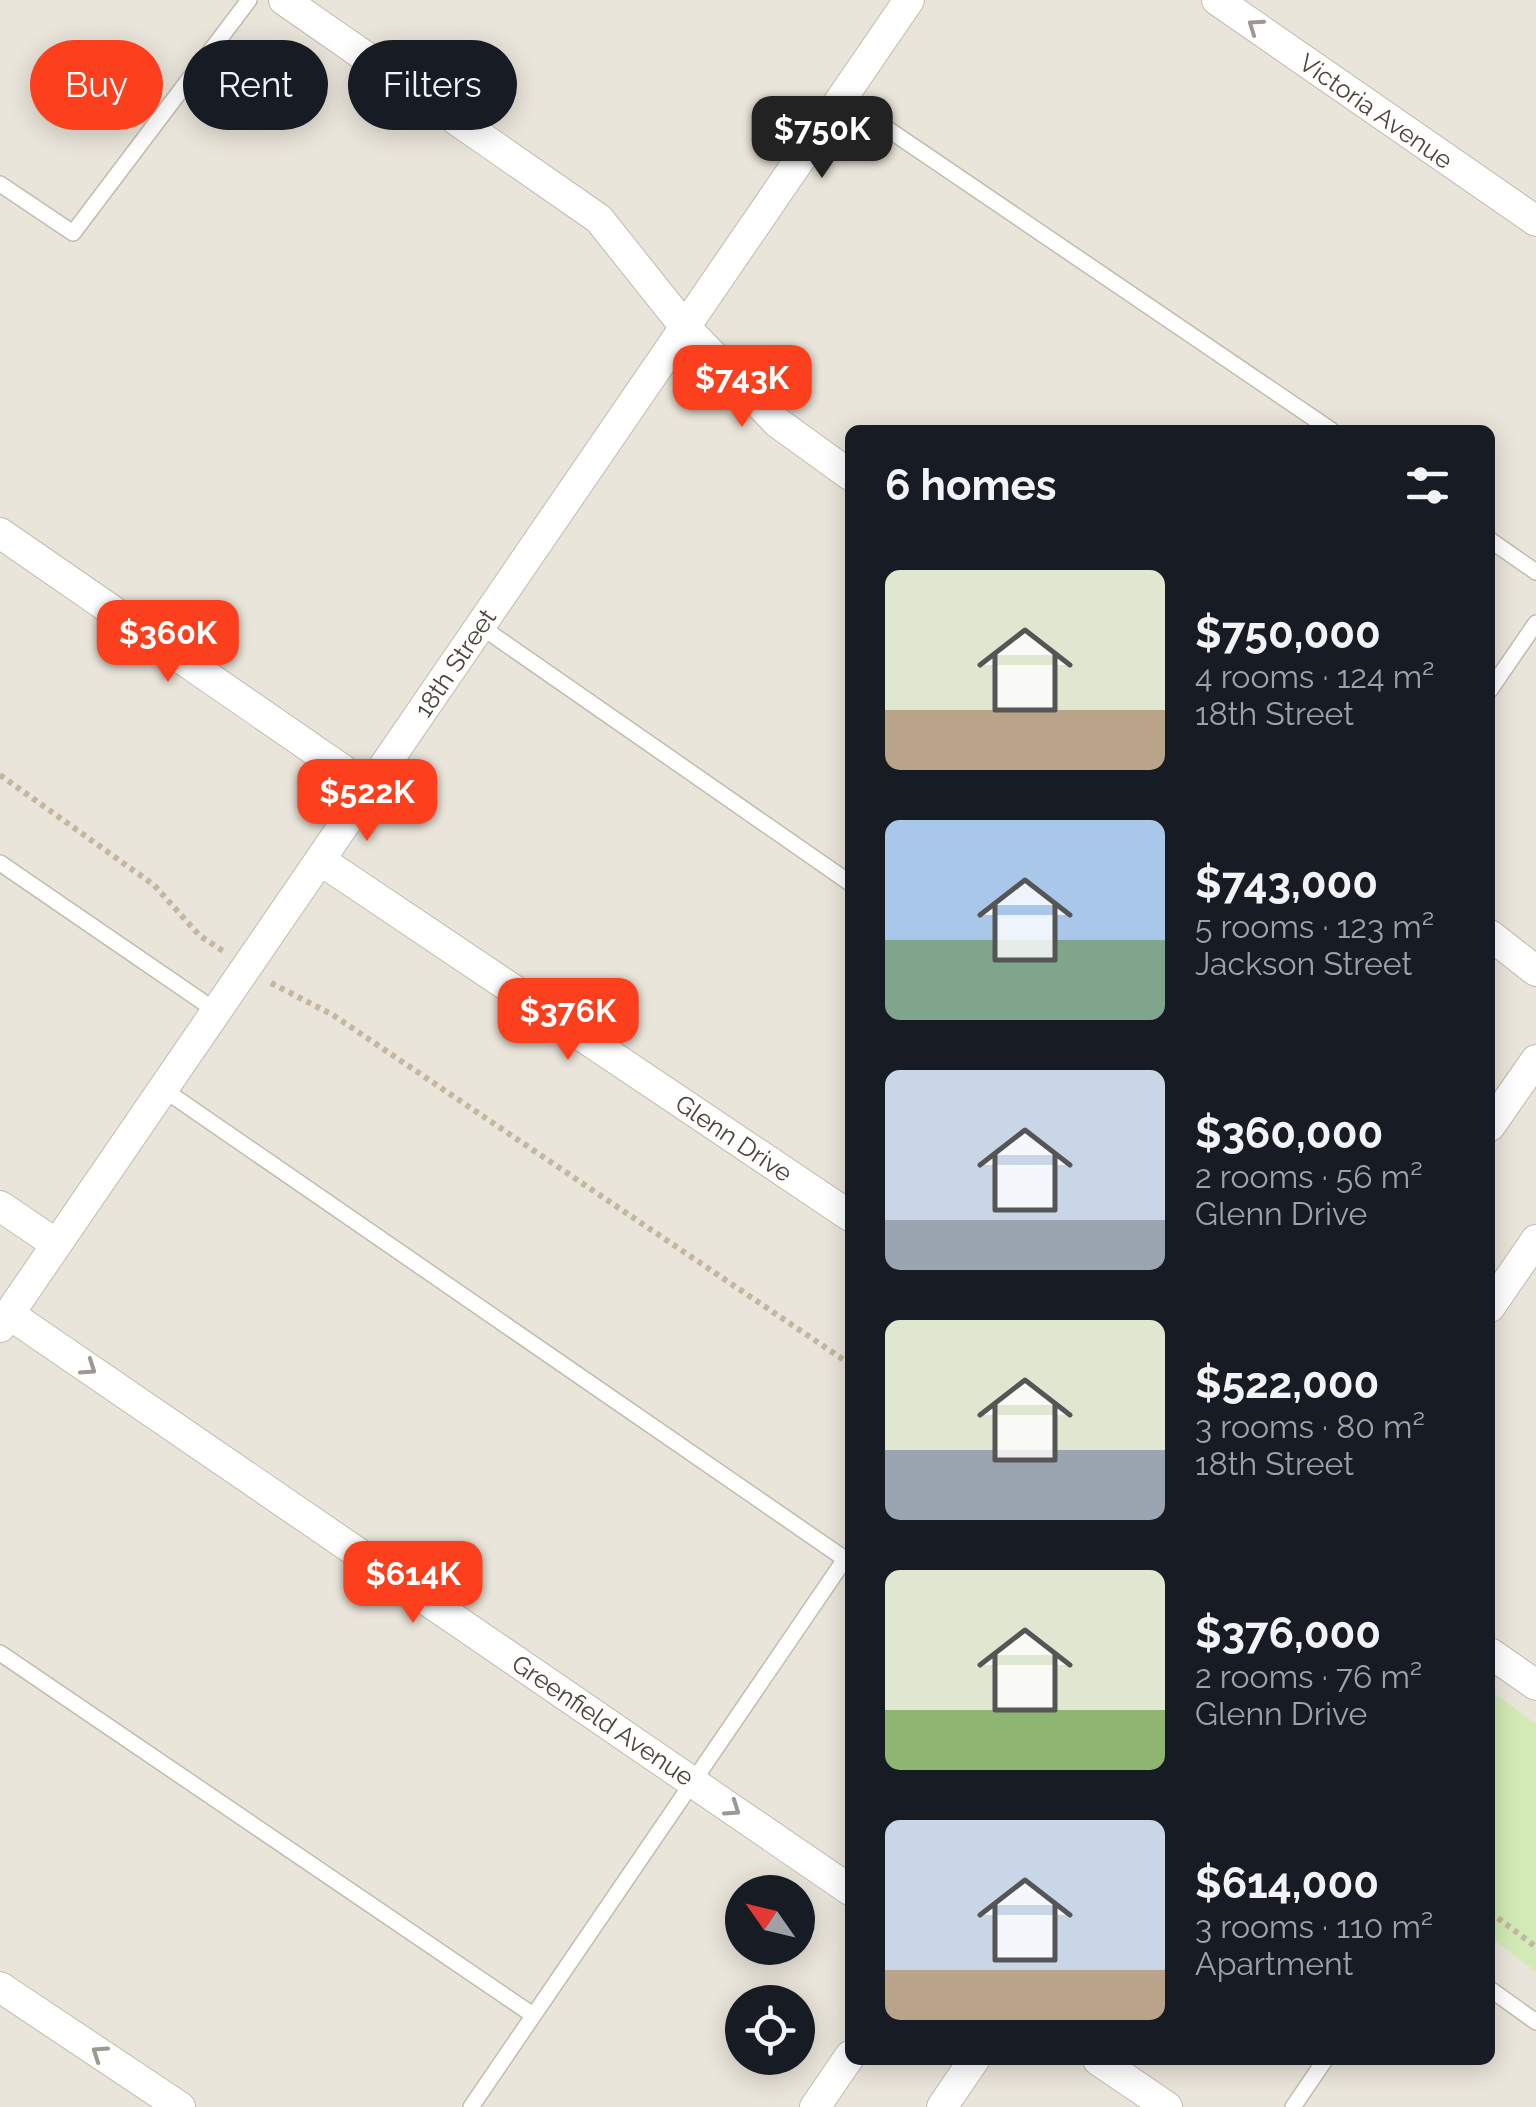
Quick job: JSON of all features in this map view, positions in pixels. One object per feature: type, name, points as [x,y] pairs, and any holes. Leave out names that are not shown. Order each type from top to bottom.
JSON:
[{"type":"street","points":[[284,0],[599,218],[684,327],[778,423],[845,470]]},
{"type":"street","name":"Victoria Avenue","points":[[1217,0],[1536,221]]},
{"type":"street","name":"18th Street","points":[[4,1320],[842,98],[898,4]]},
{"type":"street","points":[[0,533],[369,788]]},
{"type":"street","name":"Glenn Drive","points":[[320,860],[845,1213]]},
{"type":"street","points":[[1495,939],[1536,971]]},
{"type":"street","points":[[1495,1119],[1536,1060]]},
{"type":"street","points":[[0,1206],[56,1244]]},
{"type":"street","points":[[1495,1300],[1536,1240]]},
{"type":"street","name":"Greenfield Avenue","points":[[4,1320],[845,1887]]},
{"type":"street","points":[[1495,1656],[1536,1685]]},
{"type":"street","points":[[0,1987],[180,2107]]},
{"type":"street","points":[[815,2107],[845,2063]]},
{"type":"street","points":[[942,2107],[971,2065]]},
{"type":"street","points":[[1105,2065],[1167,2107]]},
{"type":"lane","points":[[0,184],[72,233],[249,0]]},
{"type":"lane","points":[[842,98],[1324,425]]},
{"type":"lane","points":[[1495,543],[1536,572]]},
{"type":"lane","points":[[1495,683],[1536,623]]},
{"type":"lane","points":[[480,626],[845,880]]},
{"type":"lane","points":[[0,863],[216,1011]]},
{"type":"lane","points":[[163,1089],[845,1558]]},
{"type":"lane","points":[[471,2107],[845,1560]]},
{"type":"lane","points":[[0,1653],[533,2015]]},
{"type":"lane","points":[[1495,1993],[1536,2022]]},
{"type":"lane","points":[[1292,2107],[1321,2065]]},
{"type":"path","points":[[0,775],[154,885],[200,936]]},
{"type":"path","points":[[280,990],[334,1015],[845,1361]]},
{"type":"path","points":[[1495,1916],[1536,1946]]},
{"type":"shaded area","points":[[0,0],[1536,0],[1536,2107],[0,2107]]},
{"type":"green space","points":[[1495,1694],[1536,1724],[1536,1972],[1495,1941]]}]
